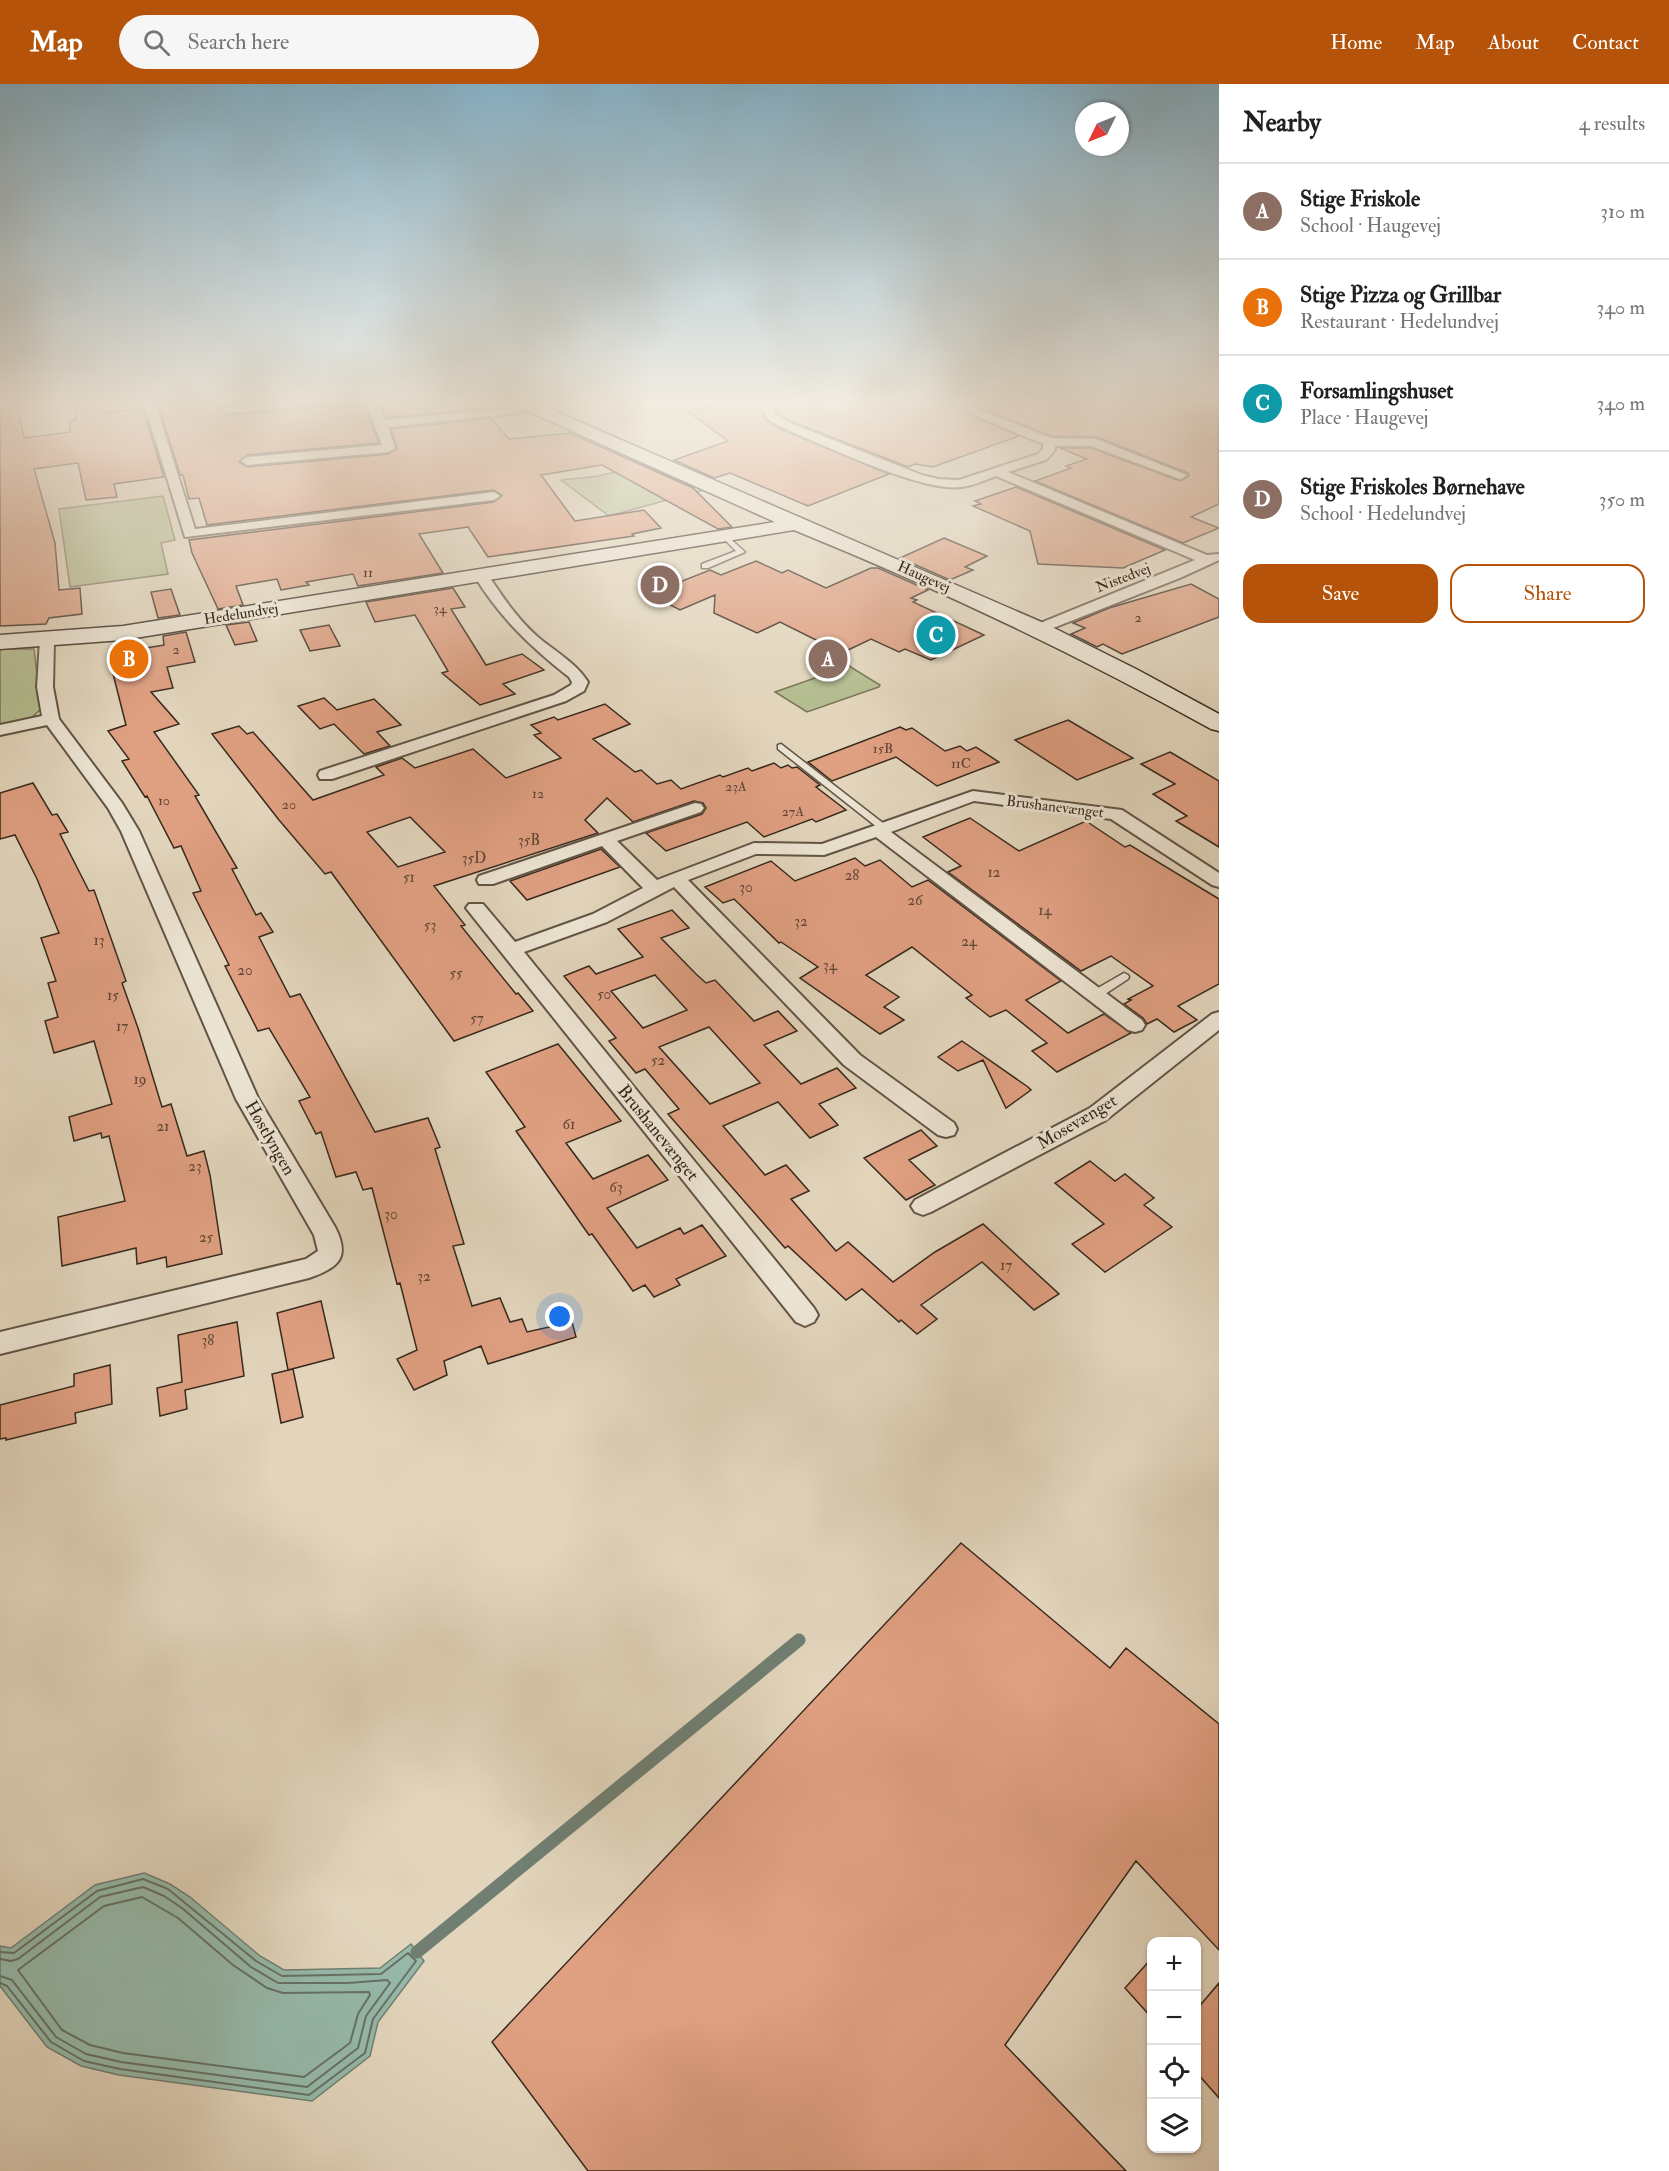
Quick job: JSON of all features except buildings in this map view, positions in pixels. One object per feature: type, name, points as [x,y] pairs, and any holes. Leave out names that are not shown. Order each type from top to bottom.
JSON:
[{"type":"street","points":[[179,500],[190,534],[459,500]]},
{"type":"street","name":"Haugevej","points":[[742,500],[878,557],[1038,629],[1130,675],[1219,724]]},
{"type":"street","points":[[1069,500],[1213,557]]},
{"type":"street","name":"Hedelundvej","points":[[0,642],[123,633],[796,524]]},
{"type":"street","name":"Nistedvej","points":[[1038,629],[1175,575],[1213,557]]},
{"type":"street","points":[[326,775],[560,698],[578,688],[580,682],[575,674],[528,638],[499,606],[481,575]]},
{"type":"street","name":"Høstlyngen","points":[[0,1343],[309,1268],[322,1263],[330,1254],[326,1234],[247,1099],[130,831],[116,807],[51,719],[45,687],[47,640]]},
{"type":"street","points":[[0,730],[51,719]]},
{"type":"street","name":"Brushanevænget","points":[[512,950],[600,918],[676,878],[754,848],[824,850],[973,796],[1116,814],[1219,881]]},
{"type":"street","points":[[486,880],[695,808]]},
{"type":"street","points":[[882,830],[1135,1025]]},
{"type":"street","points":[[605,839],[655,889]]},
{"type":"street","points":[[676,878],[852,1060],[946,1129]]},
{"type":"street","name":"Brushanevænget","points":[[476,908],[805,1315]]},
{"type":"street","name":"Mosevænget","points":[[923,1206],[1098,1114],[1219,1019]]},
{"type":"lane","points":[[705,566],[741,552],[724,536]]},
{"type":"lane","points":[[781,747],[882,830]]},
{"type":"lane","points":[[1095,995],[1124,977]]},
{"type":"shaded area","points":[[128,500],[164,500],[175,540],[161,543],[168,574],[70,587],[59,509]]},
{"type":"shaded area","points":[[588,500],[666,500],[609,516]]},
{"type":"shaded area","points":[[0,649],[34,649],[41,709],[31,718],[0,725]]},
{"type":"shaded area","points":[[849,666],[880,685],[879,687],[807,712],[775,692]]},
{"type":"water","points":[[144,1873],[170,1884],[190,1897],[260,1956],[284,1970],[380,1968],[411,1944],[424,1961],[378,2022],[370,2056],[312,2101],[119,2075],[81,2066],[47,2047],[0,1986],[0,1946],[11,1948],[95,1885]]},
{"type":"waterway","points":[[417,1952],[799,1640]]},
{"type":"place","name":"Stige Friskoles Børnehave","points":[[660,585]]},
{"type":"place","name":"Forsamlingshuset","points":[[936,635]]},
{"type":"place","name":"Stige Pizza og Grillbar","points":[[129,659]]},
{"type":"place","name":"Stige Friskole","points":[[828,659]]}]
